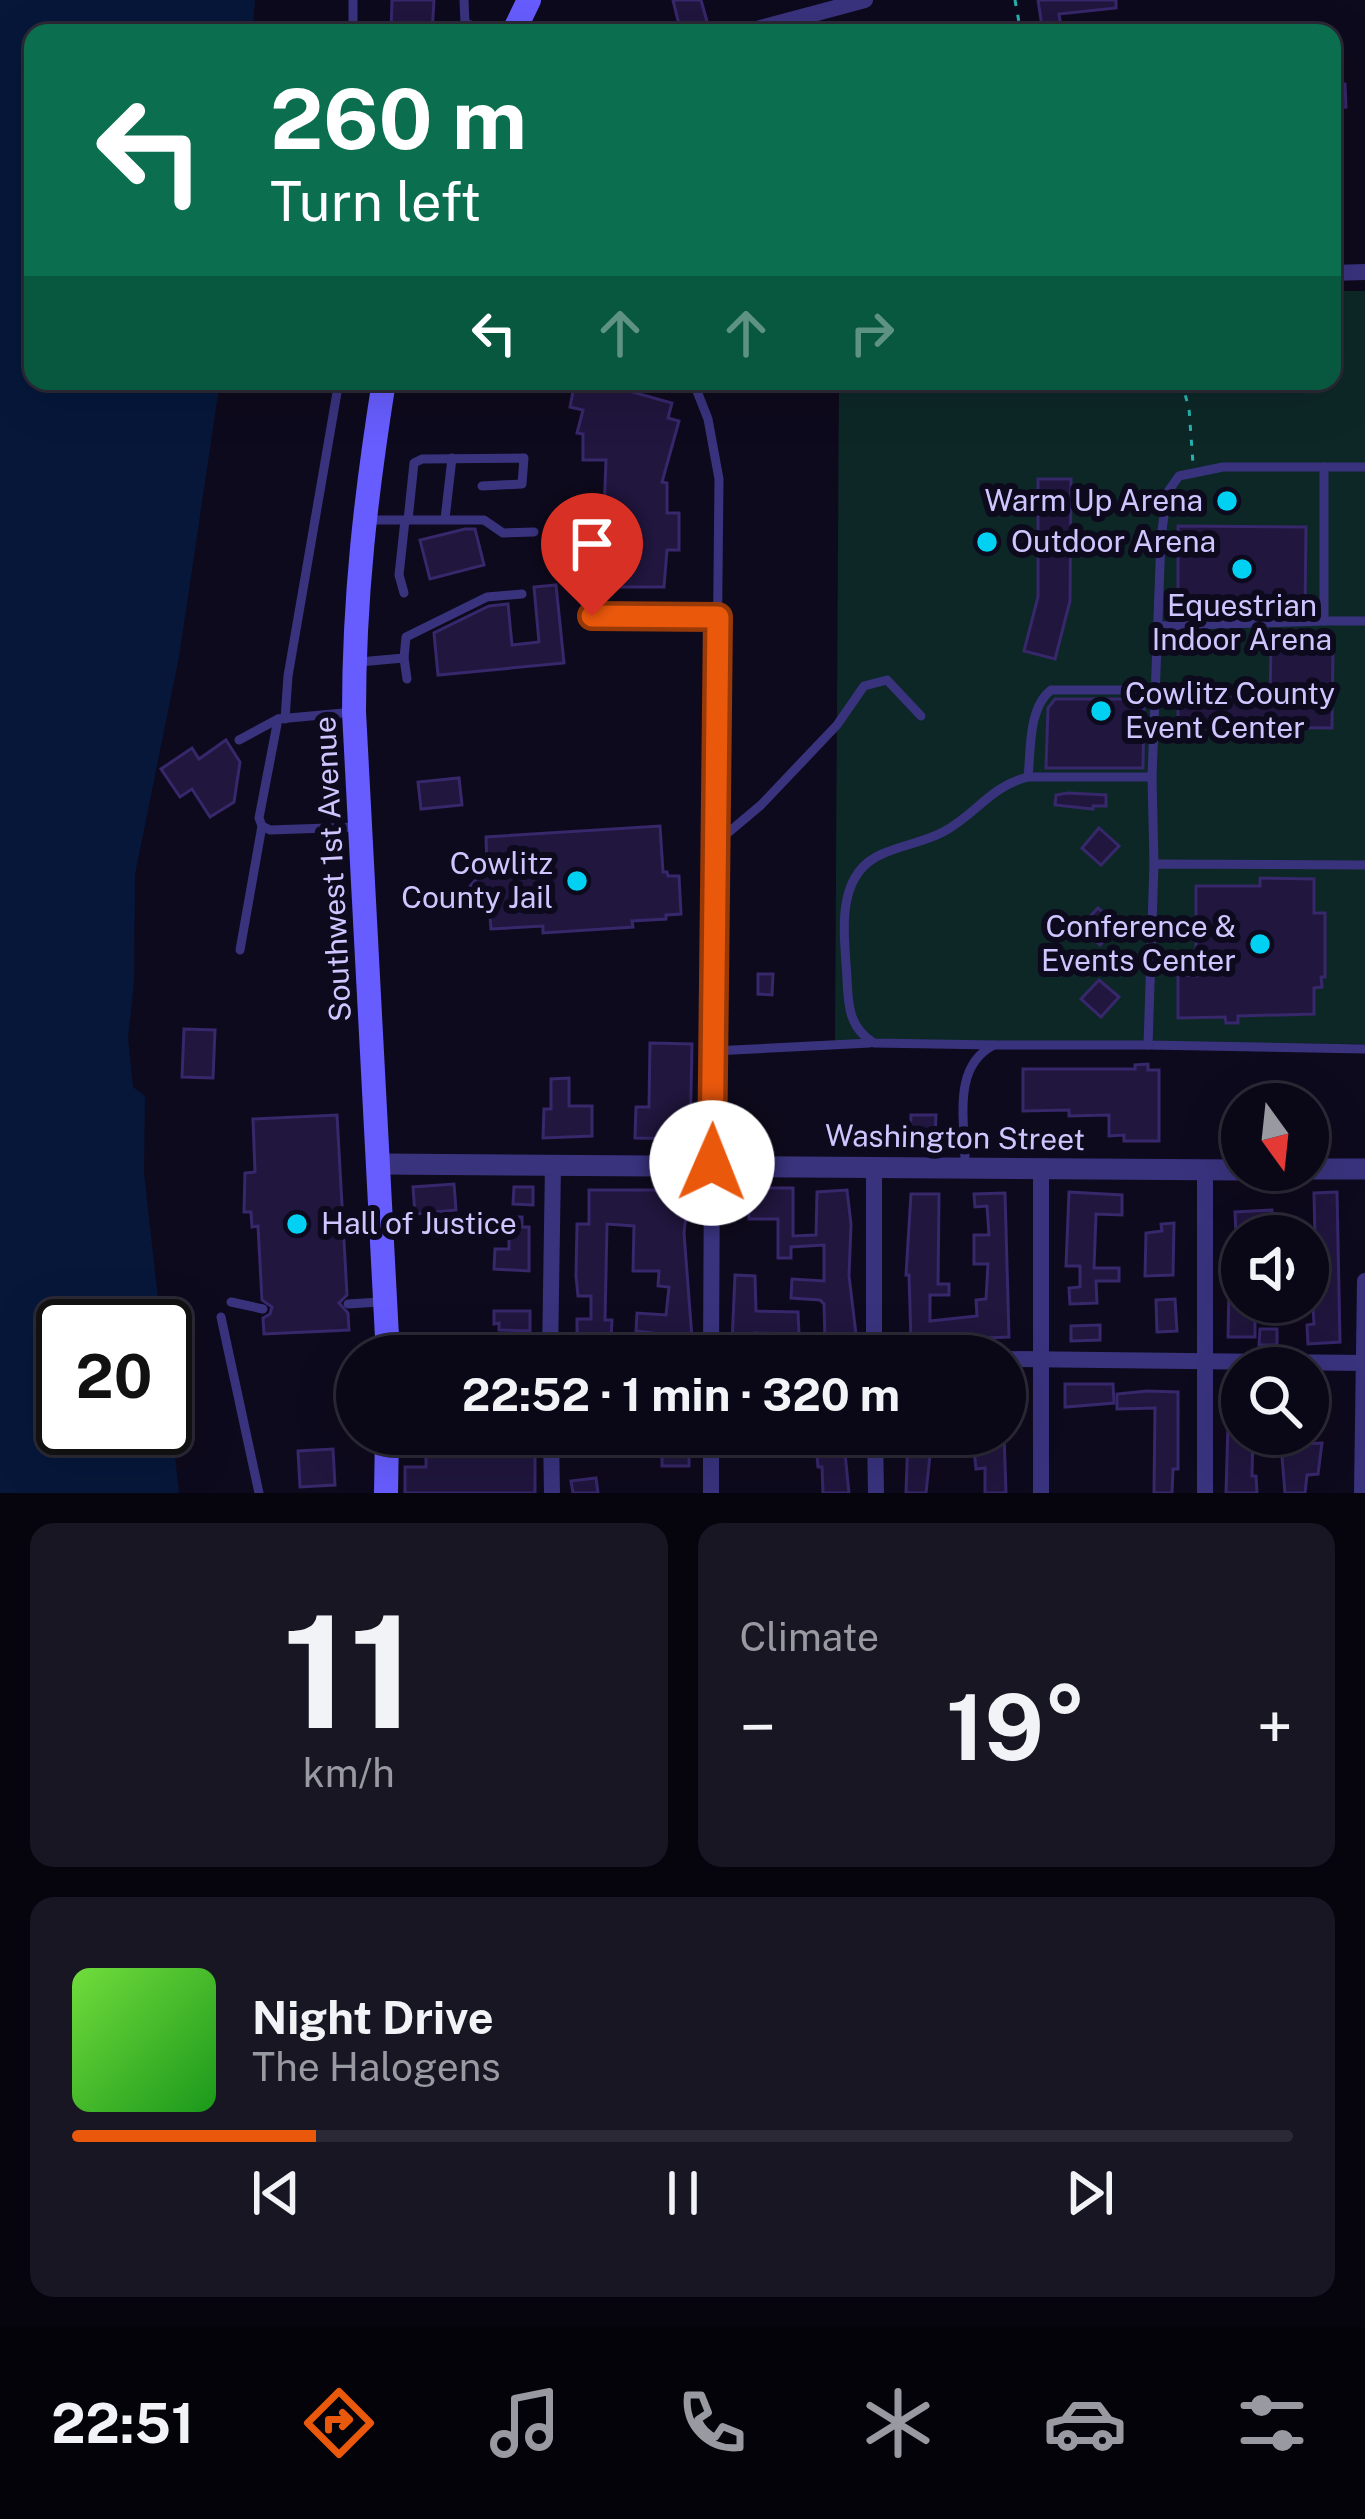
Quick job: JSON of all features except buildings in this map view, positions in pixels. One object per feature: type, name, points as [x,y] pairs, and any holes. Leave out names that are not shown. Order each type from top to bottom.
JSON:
[{"type":"main road","name":"Southwest 1st Avenue","points":[[383,390],[362,520],[354,712],[387,1335]]},
{"type":"main road","points":[[386,1493],[387,1455]]},
{"type":"street","points":[[776,24],[865,0]]},
{"type":"street","name":"Washington Street","points":[[380,1163],[1221,1170]]},
{"type":"street","points":[[711,1335],[712,1163]]},
{"type":"street","points":[[550,1335],[553,1164]]},
{"type":"street","points":[[874,1167],[874,1335]]},
{"type":"street","points":[[1329,1169],[1365,1169]]},
{"type":"street","points":[[1041,1170],[1041,1493]]},
{"type":"street","points":[[1205,1170],[1205,1493]]},
{"type":"street","points":[[1363,1493],[1365,1281]]},
{"type":"street","points":[[1026,1360],[1364,1363]]},
{"type":"street","points":[[551,1455],[552,1493]]},
{"type":"street","points":[[711,1455],[711,1493]]},
{"type":"street","points":[[875,1455],[876,1493]]},
{"type":"lane","points":[[240,950],[262,826],[259,818],[282,719],[338,390]]},
{"type":"lane","points":[[697,390],[708,419],[719,479],[712,1163]]},
{"type":"lane","points":[[445,519],[452,458]]},
{"type":"lane","points":[[404,593],[399,575],[414,463],[524,458],[522,484],[482,486]]},
{"type":"lane","points":[[1148,1045],[1152,777],[1161,538],[1167,493],[1179,476],[1222,467],[1365,467]]},
{"type":"lane","points":[[1324,467],[1324,621]]},
{"type":"lane","points":[[362,520],[484,520],[503,533],[534,532]]},
{"type":"lane","points":[[406,679],[406,638],[487,597],[523,594]]},
{"type":"lane","points":[[592,616],[718,617]]},
{"type":"lane","points":[[1158,626],[1365,621]]},
{"type":"lane","points":[[354,663],[404,658]]},
{"type":"lane","points":[[717,842],[761,805],[836,725],[864,686],[887,680],[921,716]]},
{"type":"lane","points":[[1028,777],[1036,710],[1040,698],[1051,690],[1156,690]]},
{"type":"lane","points":[[239,740],[282,719],[354,712]]},
{"type":"lane","points":[[874,1042],[853,1024],[848,995],[844,913],[857,875],[881,854],[947,830],[996,788],[1028,777],[1152,777]]},
{"type":"lane","points":[[262,826],[270,830],[361,827]]},
{"type":"lane","points":[[1154,864],[1365,865]]},
{"type":"lane","points":[[713,1051],[874,1042],[1365,1049]]},
{"type":"lane","points":[[965,1168],[965,1078],[979,1053],[994,1045]]},
{"type":"lane","points":[[231,1302],[263,1309]]},
{"type":"lane","points":[[348,1304],[386,1302]]},
{"type":"lane","points":[[221,1317],[259,1493]]},
{"type":"path","points":[[1183,390],[1189,408],[1193,472]]},
{"type":"green space","name":"Cowlitz County Event Center","points":[[1341,291],[1365,291],[1365,1044],[835,1041],[839,390],[1341,390]]},
{"type":"water","points":[[0,0],[255,0],[253,24],[24,24],[24,390],[219,390],[179,657],[135,874],[134,982],[128,1038],[133,1087],[145,1096],[144,1173],[158,1299],[36,1299],[36,1455],[175,1455],[179,1493],[0,1493]]},
{"type":"place","name":"Warm Up Arena","points":[[1227,501]]},
{"type":"place","name":"Outdoor Arena","points":[[987,542]]},
{"type":"place","name":"Equestrian Indoor Arena","points":[[1242,569]]},
{"type":"place","name":"Cowlitz County Event Center","points":[[1101,711]]},
{"type":"place","name":"Cowlitz County Jail","points":[[577,881]]},
{"type":"place","name":"Conference & Events Center","points":[[1260,944]]},
{"type":"place","name":"Hall of Justice","points":[[297,1224]]},
{"type":"route","points":[[592,616],[718,617],[712,1163]]}]
